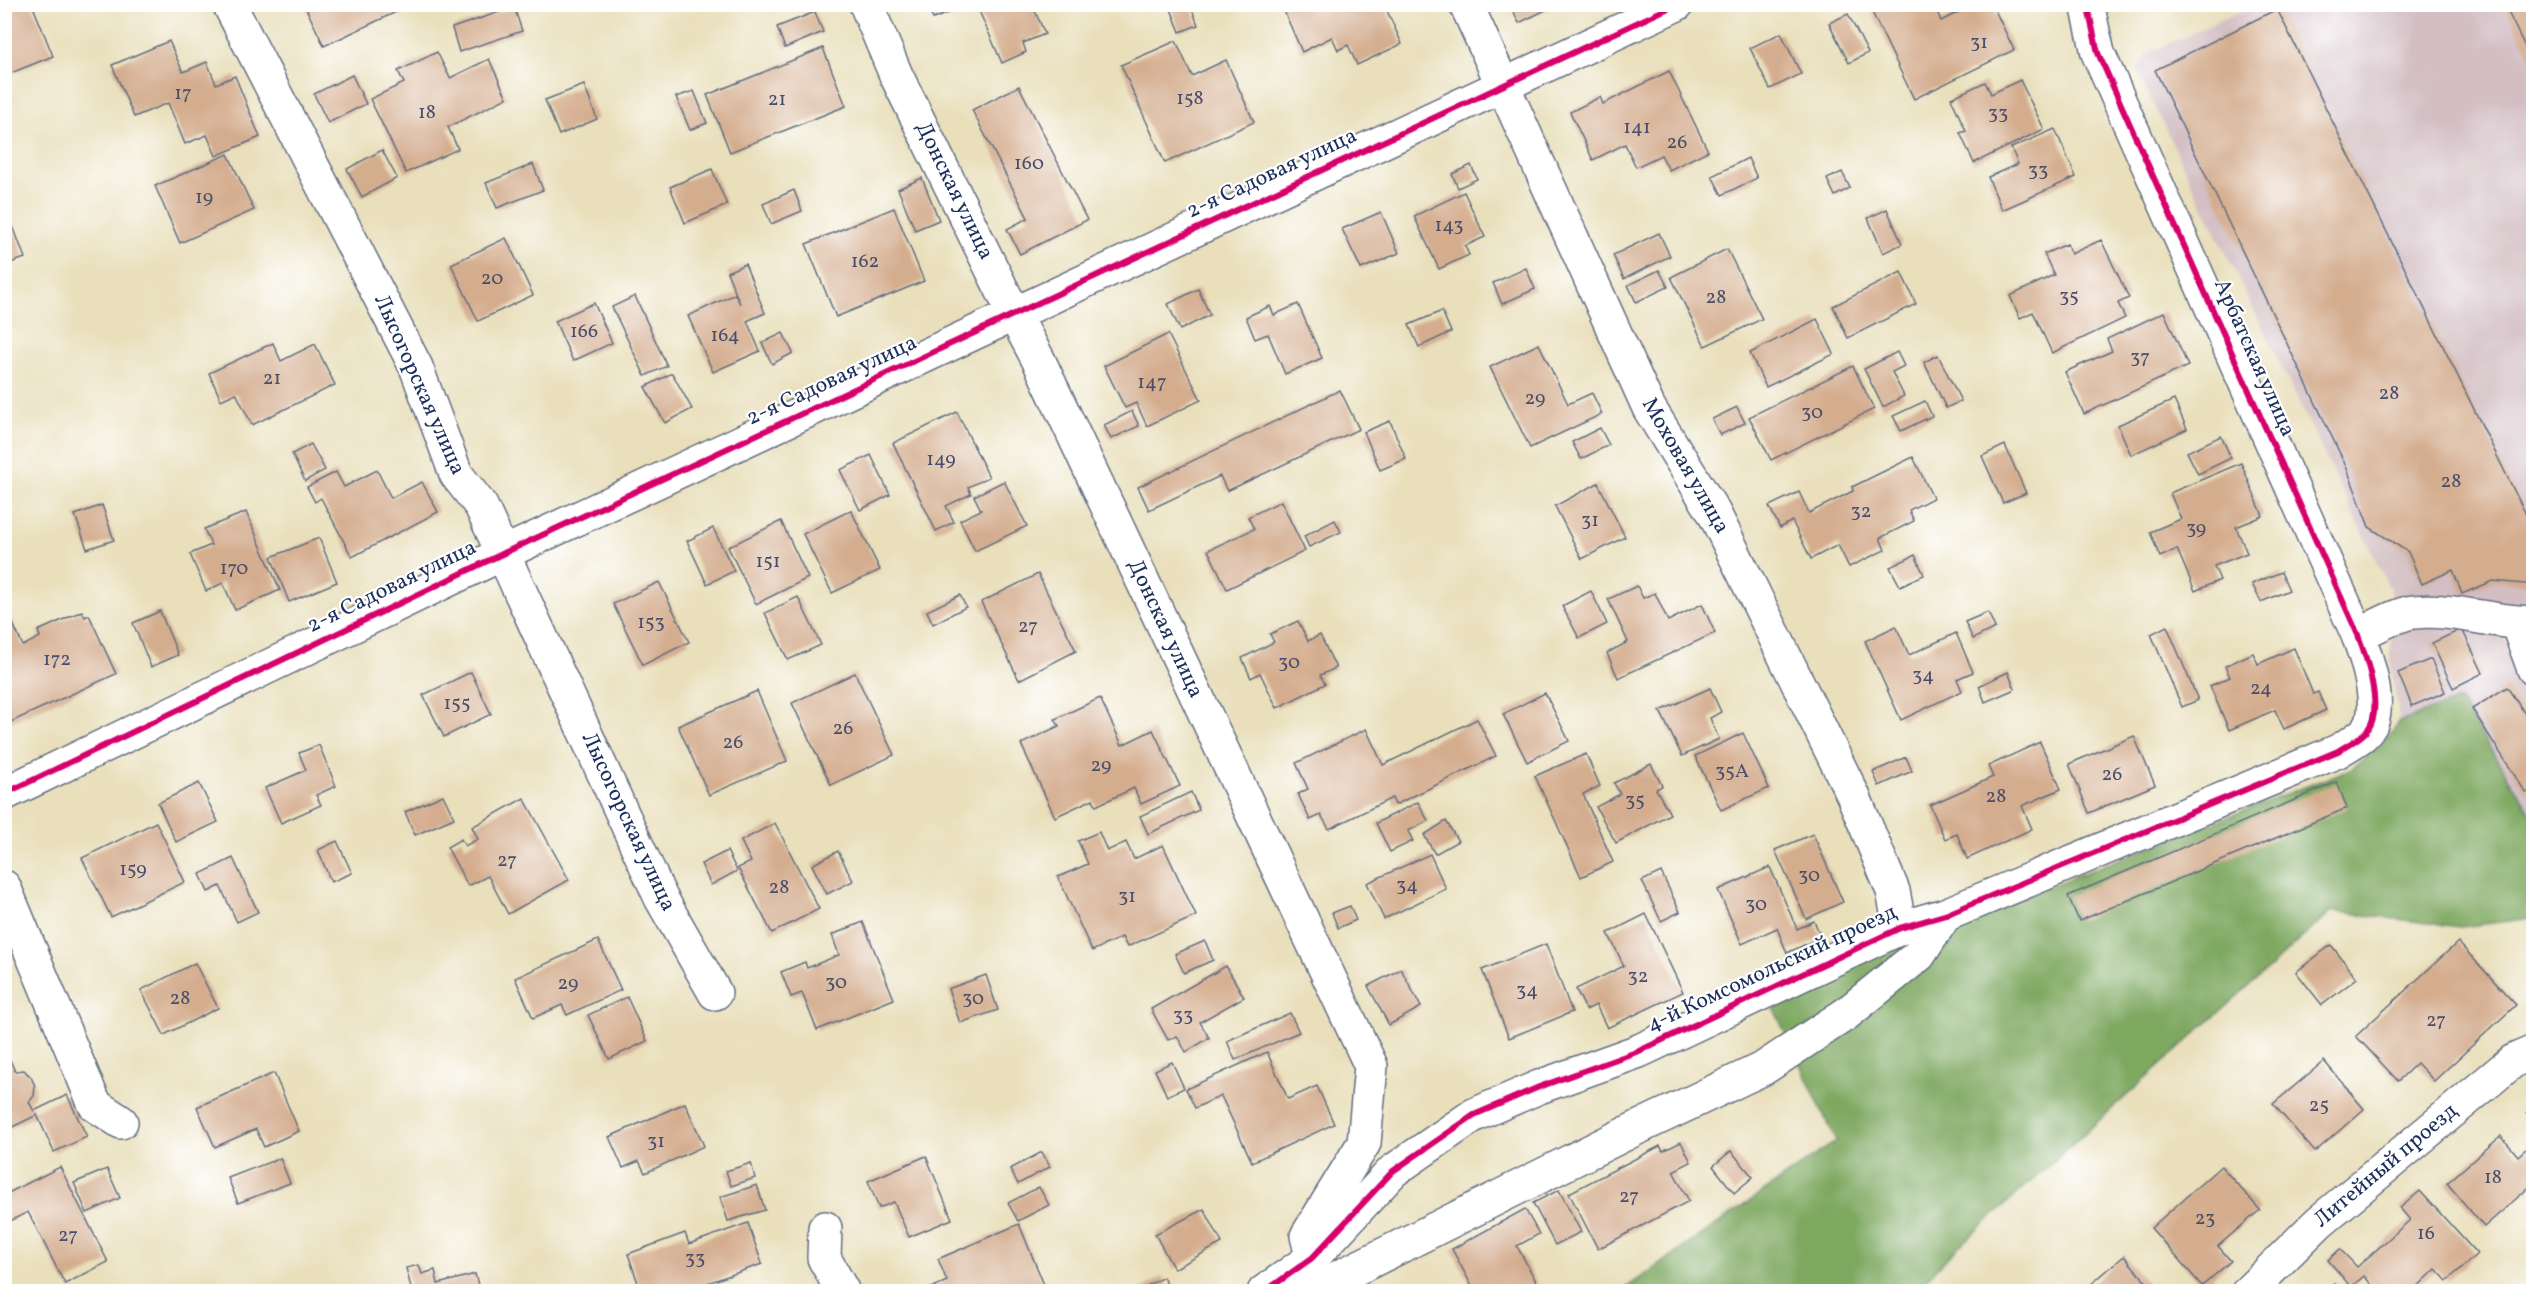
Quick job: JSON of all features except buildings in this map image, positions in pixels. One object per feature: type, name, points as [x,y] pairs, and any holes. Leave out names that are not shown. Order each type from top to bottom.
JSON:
[{"type":"street","name":"Лысогорская улица","points":[[229,4],[416,367],[456,474],[481,506],[661,898],[715,993]]},
{"type":"street","name":"Донская улица","points":[[866,4],[896,75],[1014,316],[1040,361],[1371,1066],[1364,1143],[1307,1236],[1312,1258]]},
{"type":"street","name":"Моховая улица","points":[[1466,4],[1649,408],[1714,513],[1853,795],[1893,891],[1900,928]]},
{"type":"street","name":"2-я Садовая улица","points":[[4,794],[504,553],[1677,4]]},
{"type":"street","name":"Арбатская улица","points":[[2087,4],[2098,53],[2358,635],[2372,675],[2373,711],[2369,729]]},
{"type":"street","points":[[2358,635],[2412,612],[2470,613],[2525,623],[2534,669]]},
{"type":"street","name":"4-й Комсомольский проезд","points":[[1264,1292],[1312,1258],[1393,1171],[1474,1115],[1539,1087],[1639,1051],[1900,928],[1945,915],[2338,751],[2369,729]]},
{"type":"street","points":[[4,887],[95,1106],[121,1122]]},
{"type":"street","points":[[1309,1292],[1764,1068],[1846,1014],[1919,955],[1945,915]]},
{"type":"street","name":"Литейный проезд","points":[[2248,1292],[2319,1222],[2512,1061],[2534,1052]]},
{"type":"street","points":[[825,1228],[824,1258],[843,1292]]},
{"type":"shaded area","points":[[2254,5],[2533,5],[2533,816],[2459,700],[2400,722],[2391,670],[2390,589],[2137,71],[2148,53]]},
{"type":"green space","points":[[2459,700],[2533,816],[2533,918],[2460,927],[2332,911],[1957,1248],[1914,1291],[1620,1292],[1836,1141],[1774,1009],[1867,957],[2351,769],[2384,742],[2400,722]]},
{"type":"cycle path","points":[[4,794],[504,553],[1677,4]]},
{"type":"cycle path","points":[[1264,1292],[1312,1258],[1393,1171],[1474,1115],[1539,1087],[1639,1051],[1900,928],[1945,915],[2338,751],[2368,729],[2372,720],[2374,696],[2369,669],[2358,635],[2098,53],[2087,4]]}]
